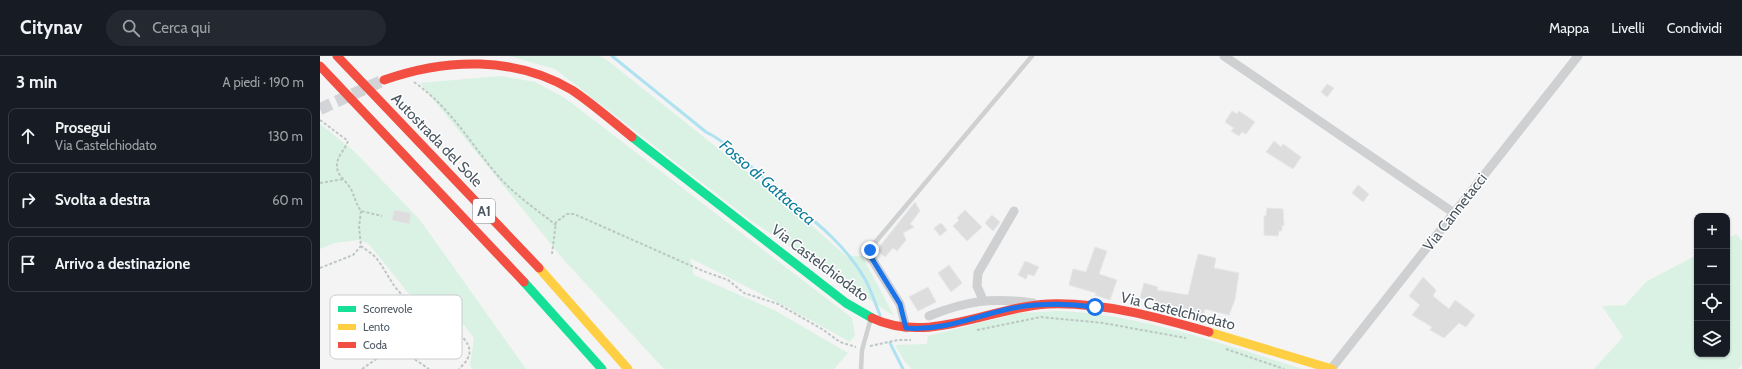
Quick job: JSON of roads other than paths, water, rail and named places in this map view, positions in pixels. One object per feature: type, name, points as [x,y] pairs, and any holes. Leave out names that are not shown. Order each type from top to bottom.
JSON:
[{"type":"main road","name":"Autostrada del Sole","points":[[337,56],[537,266],[628,369]]},
{"type":"main road","name":"Via Castelchiodato","points":[[384,80],[401,73],[442,62],[468,59],[490,60],[519,65],[571,89],[834,294],[870,318],[894,326],[906,328],[936,327],[1004,310],[1044,304],[1085,306],[1140,315],[1210,332],[1332,369]]},
{"type":"main road","name":"A1","points":[[320,66],[525,283],[602,369]]},
{"type":"street","points":[[1224,56],[1454,213]]},
{"type":"street","name":"Via Cannetacci","points":[[1332,369],[1578,56]]},
{"type":"street","points":[[983,300],[977,286],[978,272],[1014,211]]},
{"type":"street","points":[[873,245],[870,250],[870,256],[900,304],[906,328]]},
{"type":"street","points":[[929,316],[960,304],[983,300],[1004,299],[1044,304]]},
{"type":"lane","points":[[873,245],[1032,56]]},
{"type":"lane","points":[[861,369],[862,350],[870,318]]},
{"type":"waterway","name":"Fosso di Gattaceca","points":[[612,56],[706,132],[733,150],[772,186],[823,228],[856,265],[865,279],[880,315]]},
{"type":"waterway","points":[[890,343],[903,369]]},
{"type":"tunnel","points":[[320,109],[384,80]]}]
